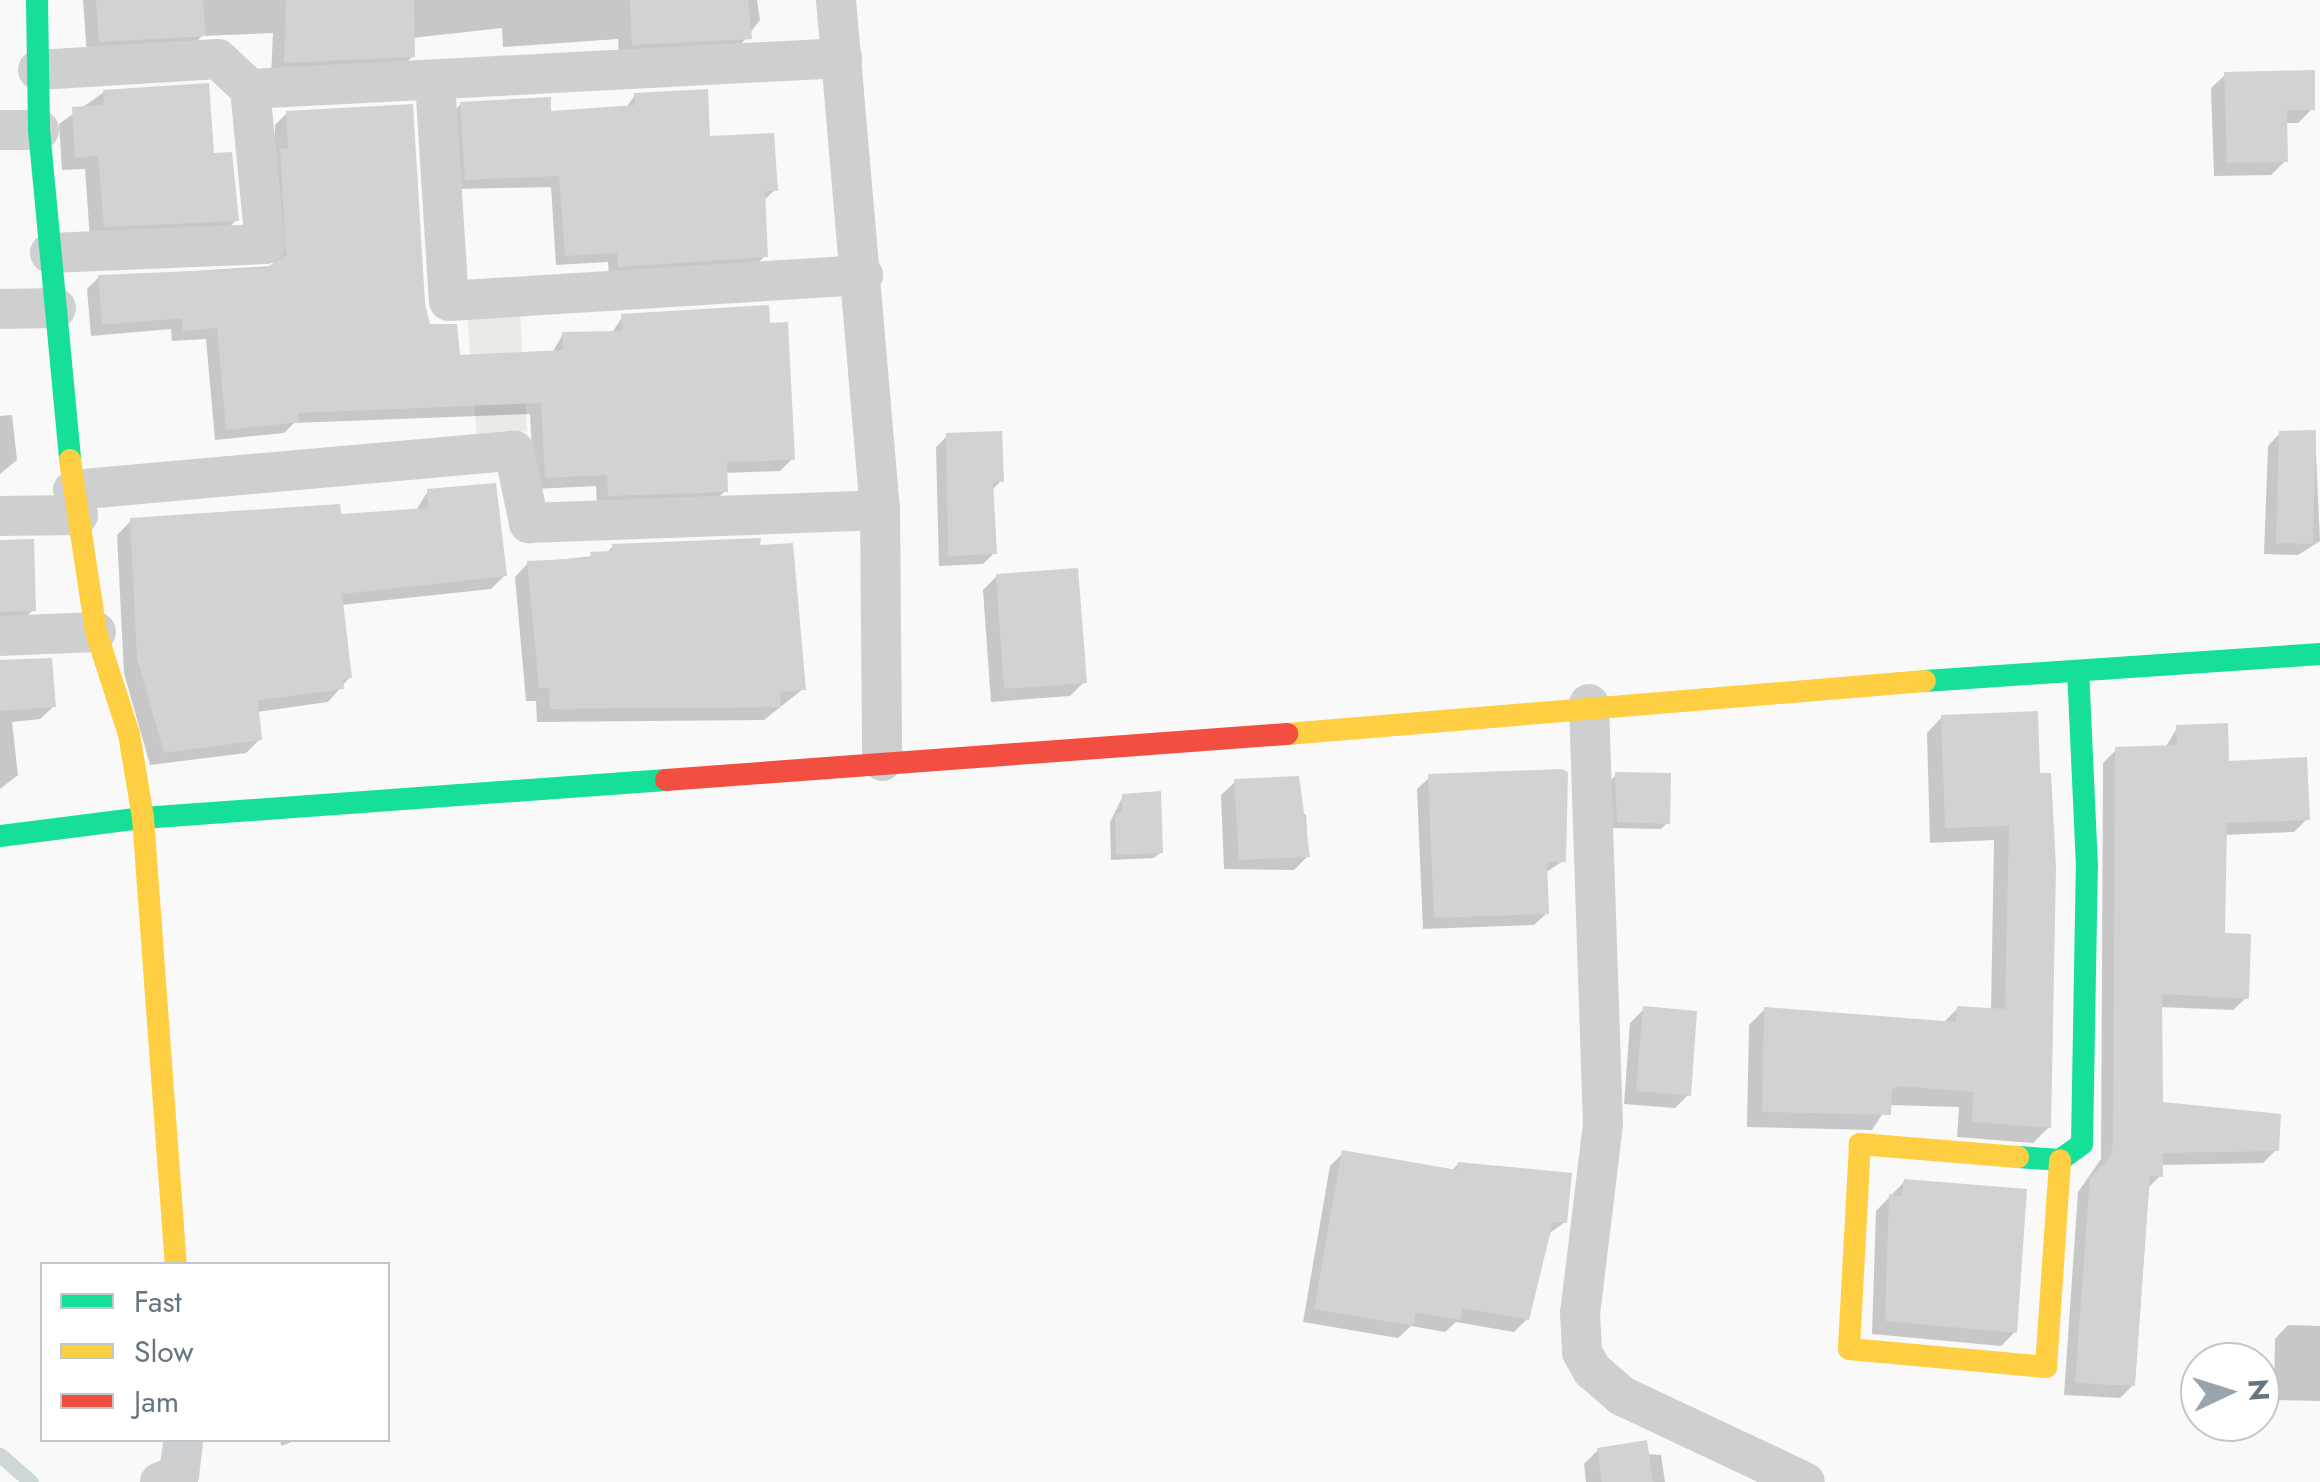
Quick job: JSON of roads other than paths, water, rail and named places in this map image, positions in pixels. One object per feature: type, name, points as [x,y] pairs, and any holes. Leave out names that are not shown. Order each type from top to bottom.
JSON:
[{"type":"street","points":[[36,0],[38,70],[20,130],[50,254],[76,503],[96,632],[129,734],[143,818],[176,1262]]},
{"type":"street","points":[[836,0],[863,274],[880,510],[882,761]]},
{"type":"street","points":[[250,89],[842,58]]},
{"type":"street","points":[[38,70],[218,59],[250,89],[265,244],[50,254]]},
{"type":"street","points":[[435,80],[450,301],[863,274]]},
{"type":"street","points":[[0,309],[56,308]]},
{"type":"street","points":[[0,516],[76,503],[514,451],[529,523],[880,510]]},
{"type":"street","points":[[0,636],[96,632]]},
{"type":"street","points":[[0,836],[143,818],[1330,731],[1590,704],[2320,654]]},
{"type":"street","points":[[2060,1160],[2046,1367],[1849,1349],[1860,1144],[2060,1160],[2082,1144],[2087,867],[2078,671]]},
{"type":"street","points":[[1590,704],[1603,1124],[1580,1313],[1582,1352],[1592,1370],[1622,1396],[1805,1482]]},
{"type":"street","points":[[160,1482],[178,1474],[184,1442]]},
{"type":"waterway","points":[[0,1455],[31,1482]]}]
